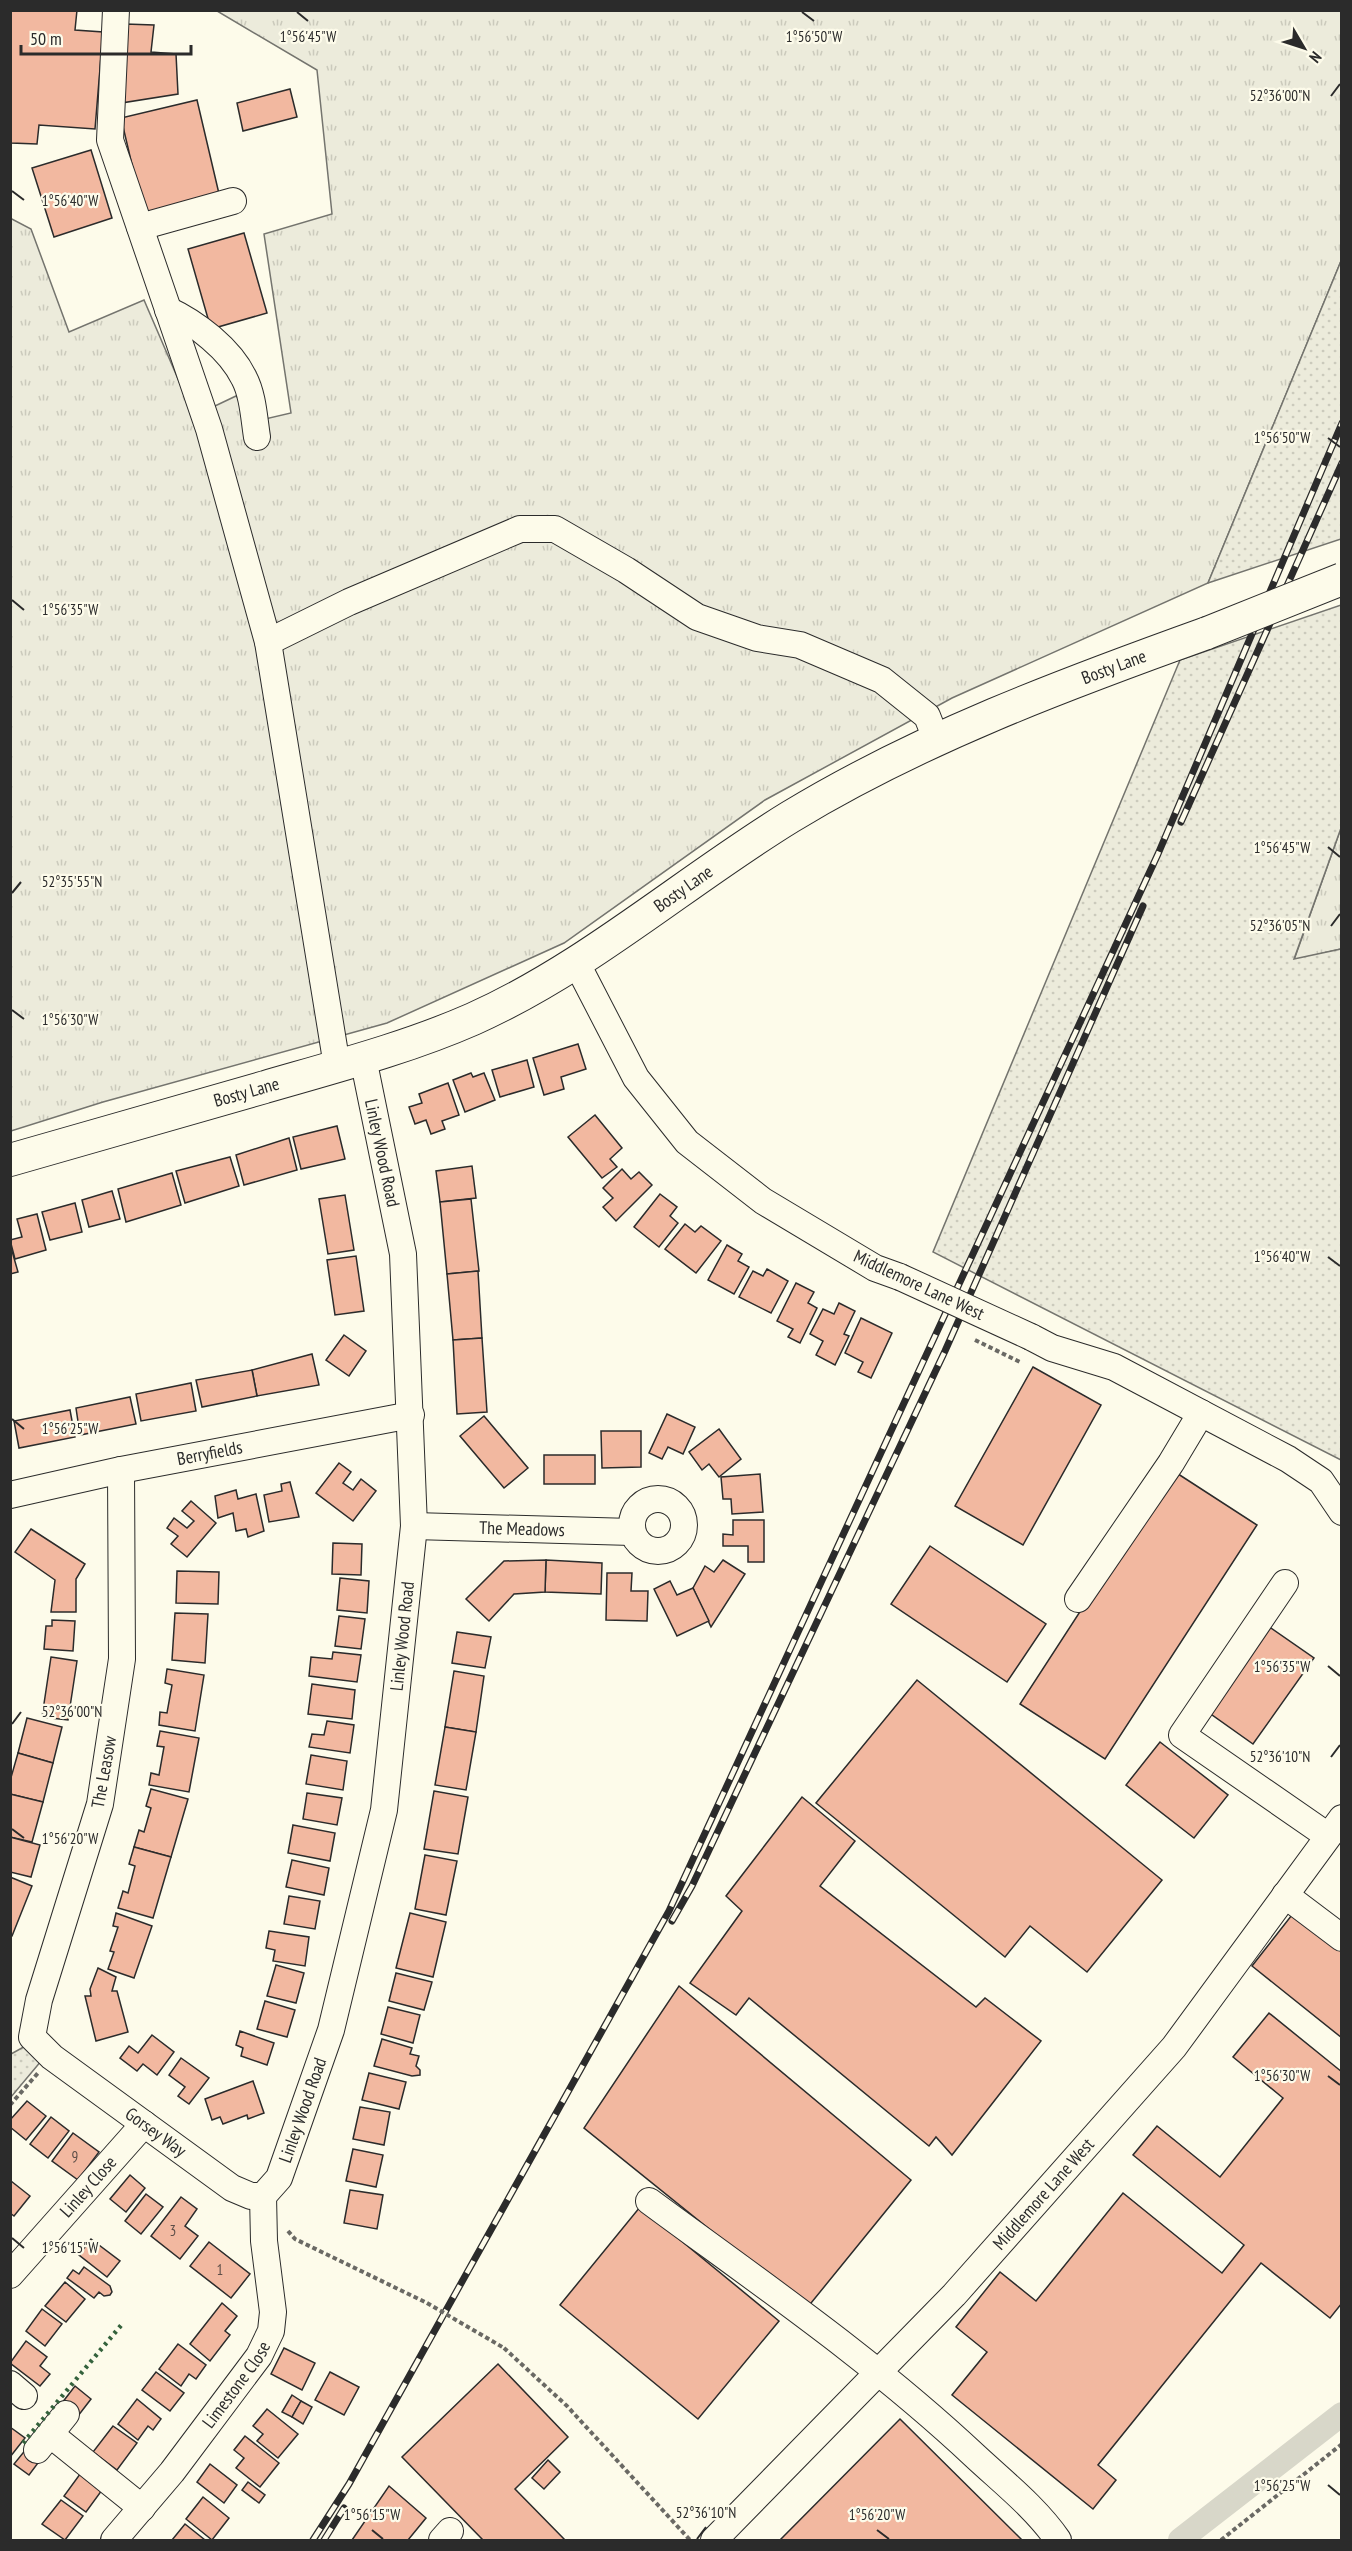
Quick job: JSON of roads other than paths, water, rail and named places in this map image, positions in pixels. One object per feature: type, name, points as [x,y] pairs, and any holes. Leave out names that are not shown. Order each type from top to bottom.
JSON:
[{"type":"main road","name":"Bosty Lane","points":[[10,1160],[350,1062],[472,1020],[576,962],[790,817],[936,739],[1341,579]]},
{"type":"street","name":"Linley Wood Road","points":[[116,10],[110,140],[209,429],[268,642],[350,1062],[403,1254],[414,1526],[384,1810],[331,2030],[279,2178],[263,2196]]},
{"type":"street","points":[[140,227],[233,201]]},
{"type":"street","points":[[168,310],[196,326],[228,355],[240,371],[249,389],[257,437]]},
{"type":"street","points":[[268,642],[349,602],[520,529],[555,529],[626,570],[697,617],[757,638],[800,645],[882,680],[927,716],[936,739]]},
{"type":"street","name":"Middlemore Lane West","points":[[576,962],[636,1078],[687,1142],[763,1201],[875,1268],[900,1277],[1052,1348],[1114,1367],[1288,1459],[1321,1481],[1341,1512]]},
{"type":"street","points":[[1078,1599],[1171,1463],[1201,1413]]},
{"type":"street","name":"Berryfields","points":[[10,1495],[121,1470],[411,1415]]},
{"type":"street","name":"The Leasow","points":[[52,2057],[32,2037],[37,2010],[100,1803],[122,1659],[121,1470]]},
{"type":"street","name":"The Meadows","points":[[414,1526],[632,1532]]},
{"type":"street","points":[[1285,1583],[1182,1735],[1335,1827]]},
{"type":"street","name":"Middlemore Lane West","points":[[714,2541],[954,2295],[1174,2047],[1335,1827]]},
{"type":"street","points":[[1285,1895],[1341,1938]]},
{"type":"street","name":"Gorsey Way","points":[[52,2057],[232,2188],[252,2196],[263,2196]]},
{"type":"street","name":"Linley Close","points":[[10,2275],[144,2124]]},
{"type":"street","name":"Limestone Close","points":[[114,2541],[259,2356],[271,2331],[273,2312],[264,2241],[263,2196]]},
{"type":"street","points":[[649,2200],[881,2372],[927,2410],[1036,2513],[1058,2541]]},
{"type":"street","points":[[66,2414],[43,2442],[142,2508]]},
{"type":"waterway","points":[[1180,2540],[1342,2414]]},
{"type":"railway","points":[[313,2540],[349,2484],[669,1911],[1158,854],[1342,423]]},
{"type":"railway","points":[[1181,822],[1342,463]]},
{"type":"railway","points":[[672,1921],[692,1886],[945,1351],[1143,906]]},
{"type":"railway","points":[[324,2540],[344,2508]]}]
